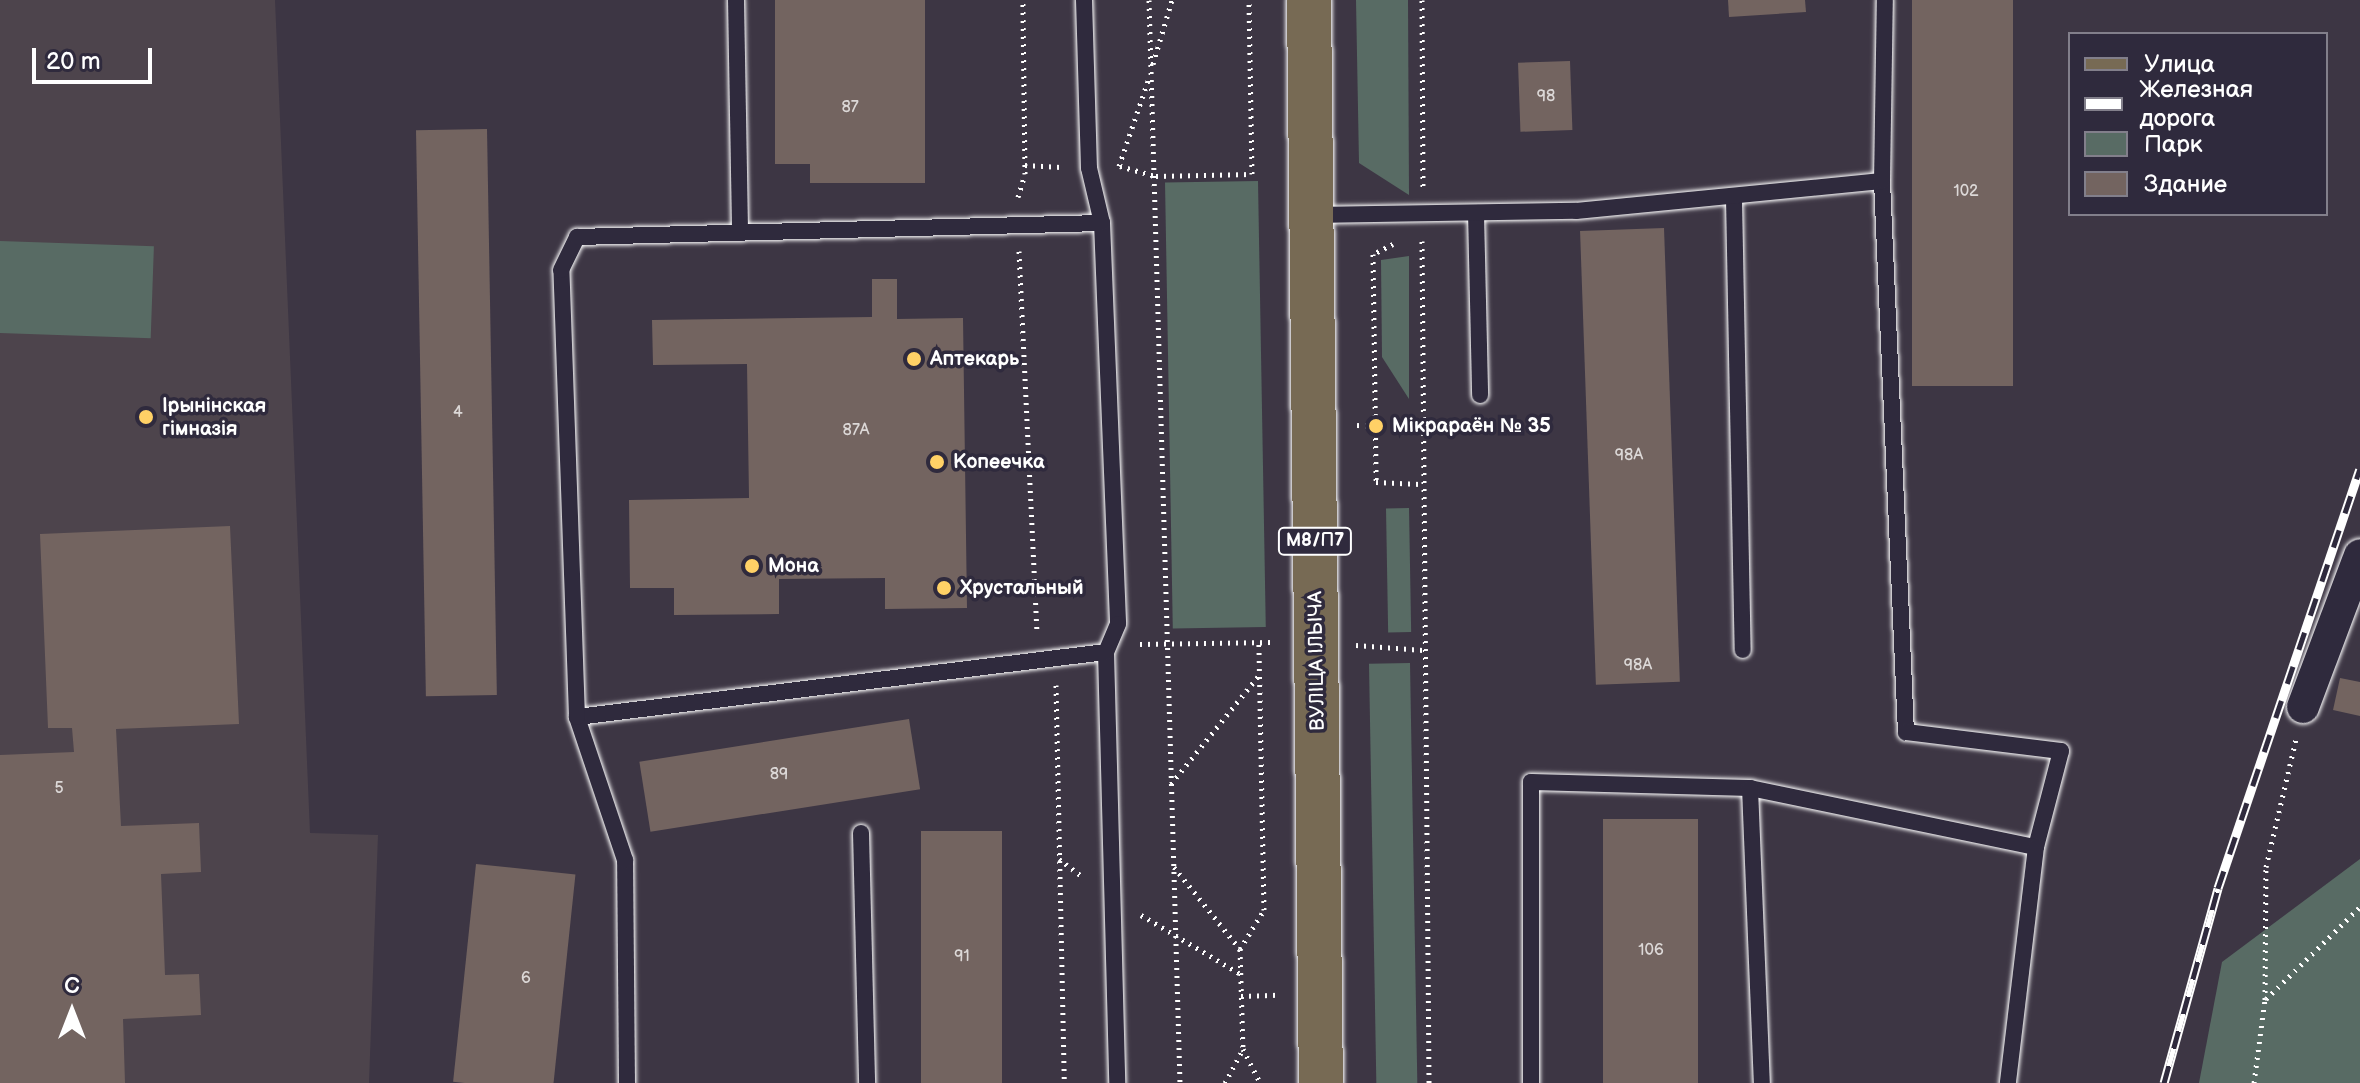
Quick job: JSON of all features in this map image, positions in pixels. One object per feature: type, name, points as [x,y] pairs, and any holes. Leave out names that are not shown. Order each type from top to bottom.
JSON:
[{"type":"main road","name":"ВУЛІЦА ІЛЬІЧА","points":[[1309,0],[1321,1083]]},
{"type":"street","points":[[2303,707],[2360,555]]},
{"type":"lane","points":[[736,0],[740,232]]},
{"type":"lane","points":[[1084,0],[1089,168],[1102,223],[1118,624],[1106,652],[1117,1083]]},
{"type":"lane","points":[[1885,0],[1882,181],[1906,732],[2061,751],[2036,847],[2008,1083]]},
{"type":"lane","points":[[1312,215],[1476,213],[1734,199],[1882,181]]},
{"type":"lane","points":[[1734,199],[1743,650]]},
{"type":"lane","points":[[1476,213],[1480,395]]},
{"type":"lane","points":[[627,1083],[625,860],[577,717],[561,270],[577,237],[1102,223]]},
{"type":"lane","points":[[577,717],[1106,652]]},
{"type":"lane","points":[[1531,1083],[1531,782],[1750,788],[2036,847]]},
{"type":"lane","points":[[1750,788],[1762,1083]]},
{"type":"lane","points":[[861,833],[867,1083]]},
{"type":"path","points":[[1023,0],[1025,165],[1019,225],[1036,631],[1055,658],[1064,1083]]},
{"type":"path","points":[[1149,0],[1180,1083]]},
{"type":"path","points":[[1120,166],[1172,0]]},
{"type":"path","points":[[1025,165],[1120,166],[1156,176],[1252,174],[1249,0]]},
{"type":"path","points":[[1422,0],[1420,484],[1429,1083]]},
{"type":"path","points":[[1420,484],[1376,482],[1373,254],[1396,242],[1422,242]]},
{"type":"path","points":[[1259,642],[1264,910],[1240,949],[1240,974],[1243,1049],[1260,1083]]},
{"type":"path","points":[[1171,784],[1260,674]]},
{"type":"path","points":[[2254,1083],[2265,1000],[2266,867],[2303,707]]},
{"type":"path","points":[[1058,859],[1112,897],[1240,974]]},
{"type":"path","points":[[1173,866],[1240,949]]},
{"type":"path","points":[[2265,1000],[2360,907]]},
{"type":"path","points":[[1225,1083],[1243,1049]]},
{"type":"shaded area","name":"Ірынінская гімназія","points":[[0,0],[275,0],[310,833],[378,835],[369,1083],[0,1083]]},
{"type":"green space","points":[[1356,0],[1408,0],[1409,195],[1359,163]]},
{"type":"green space","points":[[1258,181],[1266,627],[1173,629],[1165,183]]},
{"type":"green space","points":[[0,241],[154,246],[151,338],[0,333]]},
{"type":"green space","points":[[1409,256],[1409,399],[1382,357],[1381,260]]},
{"type":"green space","points":[[1386,508],[1409,508],[1411,632],[1388,632]]},
{"type":"green space","points":[[1410,663],[1417,1083],[1376,1083],[1369,664]]},
{"type":"green space","points":[[2360,859],[2360,1083],[2199,1083],[2222,962]]},
{"type":"building","points":[[775,0],[925,0],[925,183],[810,183],[810,164],[775,164]]},
{"type":"building","points":[[1728,0],[1805,0],[1806,12],[1729,17]]},
{"type":"building","points":[[1912,0],[2013,0],[2013,386],[1912,386]]},
{"type":"building","points":[[1570,61],[1572,130],[1520,132],[1518,63]]},
{"type":"building","points":[[487,129],[497,695],[426,696],[416,130]]},
{"type":"building","points":[[1664,228],[1680,682],[1596,685],[1580,231]]},
{"type":"building","points":[[872,279],[897,279],[897,319],[963,318],[967,608],[885,609],[885,578],[779,579],[779,614],[674,615],[674,588],[630,588],[629,500],[749,498],[747,364],[653,365],[652,320],[872,317]]},
{"type":"building","points":[[230,526],[239,724],[116,729],[121,826],[199,823],[201,872],[161,874],[165,975],[199,974],[201,1015],[123,1019],[125,1083],[0,1083],[0,755],[74,752],[72,728],[48,728],[40,534]]},
{"type":"building","points":[[2340,678],[2360,682],[2360,716],[2333,710]]},
{"type":"building","points":[[909,719],[920,789],[650,832],[639,762]]},
{"type":"building","points":[[1603,819],[1698,819],[1698,1083],[1603,1083]]},
{"type":"building","points":[[921,831],[1002,831],[1002,1083],[921,1083]]},
{"type":"building","points":[[476,864],[575,874],[554,1083],[453,1082]]},
{"type":"railway","points":[[2164,1083],[2218,888],[2360,469]]},
{"type":"place","name":"Аптекарь","points":[[914,359]]},
{"type":"place","name":"Ірынінская гімназія","points":[[146,417]]},
{"type":"place","name":"Мікрараён № 35","points":[[1376,426]]},
{"type":"place","name":"Копеечка","points":[[937,462]]},
{"type":"place","name":"Мона","points":[[752,566]]},
{"type":"place","name":"Хрустальный","points":[[944,588]]}]
